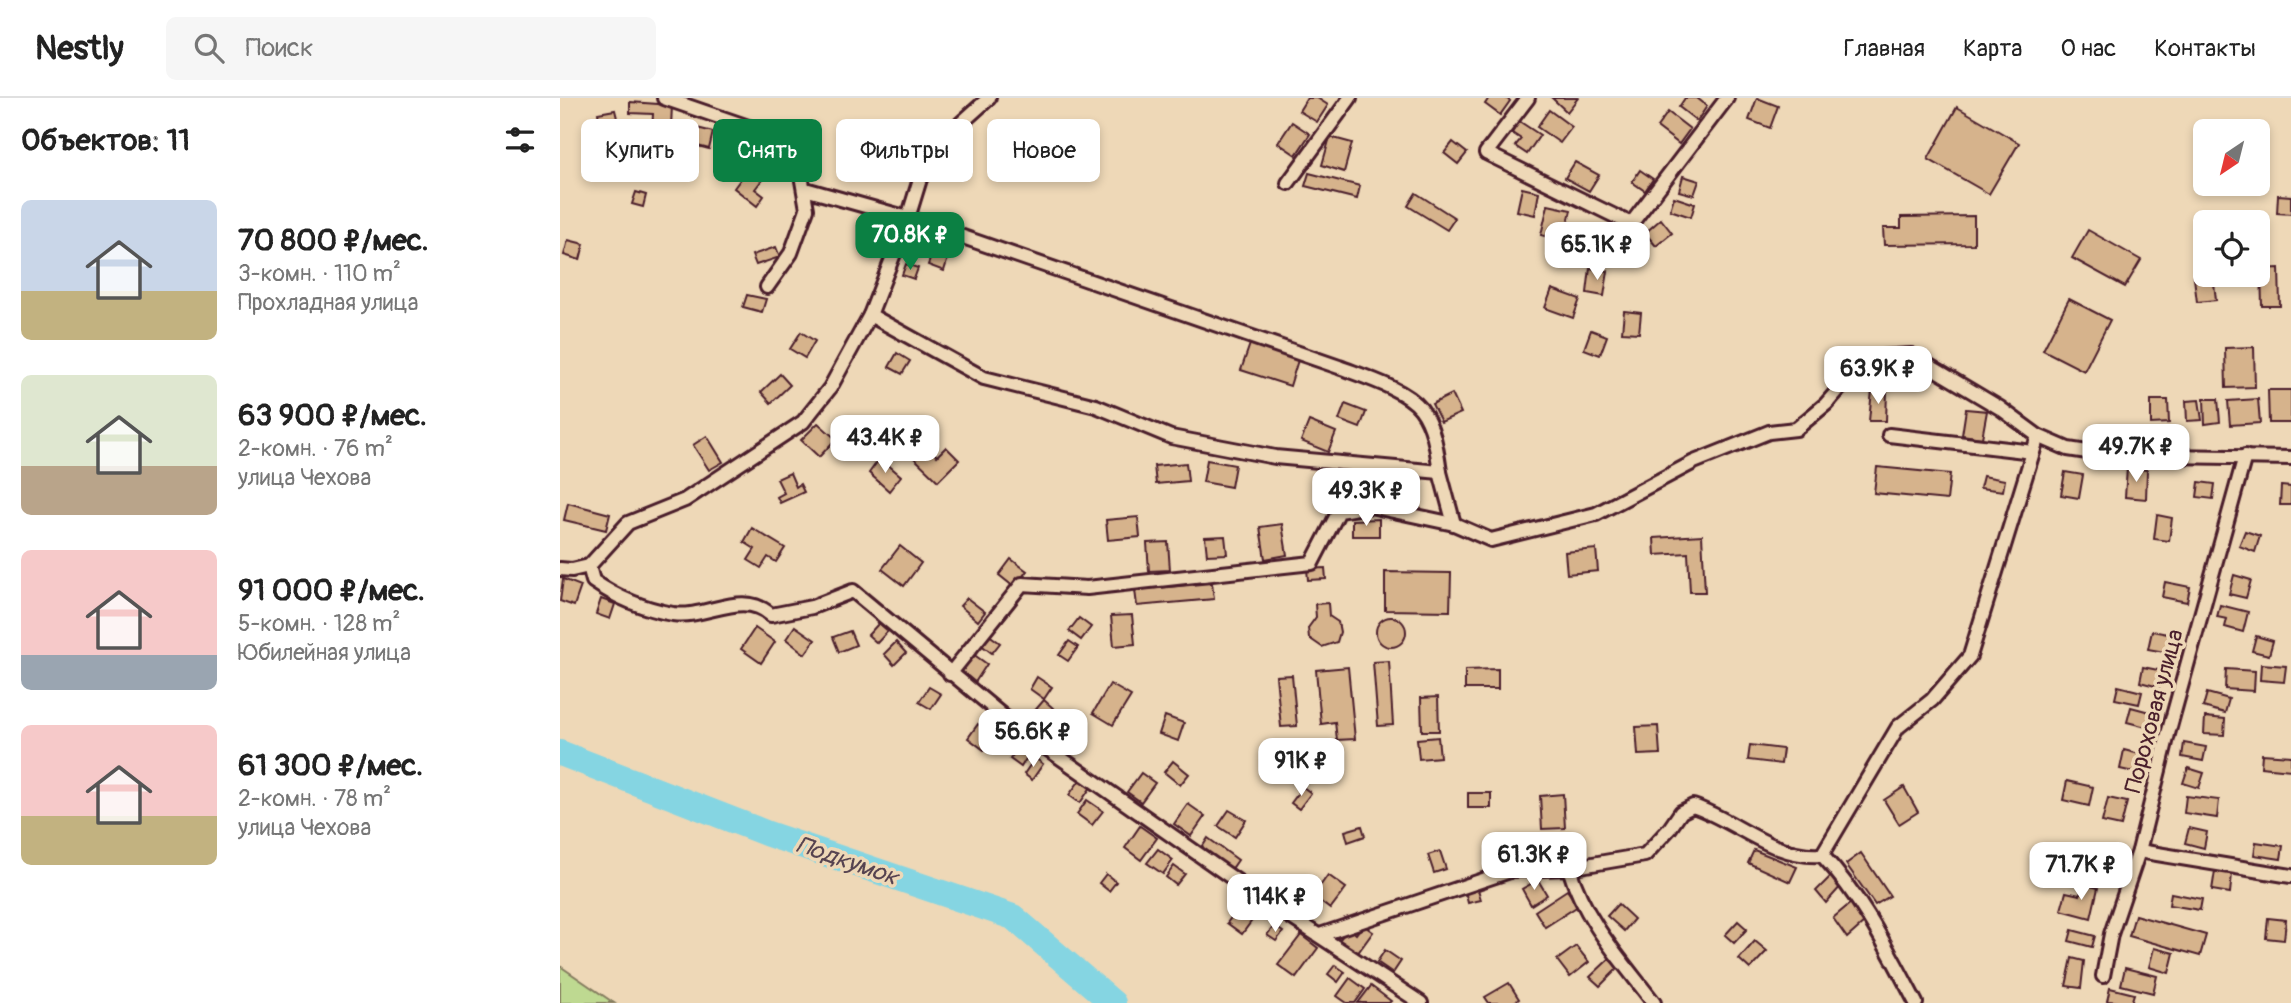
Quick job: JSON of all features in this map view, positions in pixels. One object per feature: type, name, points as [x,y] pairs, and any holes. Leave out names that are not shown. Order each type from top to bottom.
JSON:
[{"type":"street","points":[[664,98],[763,132],[801,175],[807,209],[791,253],[767,287]]},
{"type":"street","points":[[560,569],[572,570],[590,566],[628,523],[685,500],[803,422],[830,388],[870,315],[908,218],[920,178],[948,135],[989,98]]},
{"type":"street","points":[[1288,183],[1350,98]]},
{"type":"street","points":[[1528,98],[1486,153],[1630,224],[1727,98]]},
{"type":"street","points":[[804,189],[908,218],[1326,362],[1391,388],[1421,408],[1435,439],[1440,472],[1454,524]]},
{"type":"street","points":[[870,315],[984,378],[1096,406],[1171,437],[1275,457],[1440,472]]},
{"type":"street","points":[[950,674],[1022,584],[1100,587],[1312,563],[1339,511],[1370,506],[1454,524],[1491,540],[1596,514],[1694,462],[1769,432],[1796,429],[1826,404],[1866,358],[1911,355],[2000,408],[2038,436],[2068,449],[2107,455],[2291,458]]},
{"type":"street","points":[[1889,435],[2033,452]]},
{"type":"street","points":[[1822,855],[1898,727],[1932,700],[1970,656],[2038,436]]},
{"type":"street","name":"Пороховая улица","points":[[2103,976],[2111,934],[2139,851],[2168,734],[2245,456]]},
{"type":"street","points":[[590,566],[593,581],[617,597],[673,614],[701,613],[738,604],[760,605],[771,615],[812,607],[853,592],[1015,726],[1087,778],[1421,1003]]},
{"type":"street","points":[[1320,935],[1513,870],[1569,868],[1645,855],[1671,828],[1681,812],[1693,806],[1768,844],[1804,856],[1822,855]]},
{"type":"street","points":[[2139,851],[2291,876]]},
{"type":"street","points":[[1822,855],[1851,886],[1873,920],[1916,1003]]},
{"type":"street","points":[[1569,868],[1576,891],[1601,934],[1654,1003]]},
{"type":"green space","points":[[560,966],[614,1003],[560,1003]]},
{"type":"building","points":[[1307,98],[1317,98],[1328,105],[1317,122],[1299,111]]},
{"type":"building","points":[[1489,98],[1506,98],[1510,101],[1500,115],[1485,104]]},
{"type":"building","points":[[1552,98],[1578,98],[1567,112]]},
{"type":"building","points":[[1685,98],[1697,98],[1707,106],[1697,121],[1679,107]]},
{"type":"building","points":[[1757,98],[1778,106],[1770,128],[1749,120]]},
{"type":"building","points":[[630,102],[672,105],[671,119],[653,119],[653,114],[630,113]]},
{"type":"building","points":[[1957,107],[2019,143],[1989,194],[1928,159]]},
{"type":"building","points":[[615,110],[617,119],[599,119],[598,113]]},
{"type":"building","points":[[1549,110],[1572,127],[1560,143],[1537,127]]},
{"type":"building","points":[[1668,112],[1690,129],[1679,144],[1657,127]]},
{"type":"building","points":[[1519,121],[1540,135],[1527,154],[1515,146],[1521,139],[1512,133]]},
{"type":"building","points":[[1292,122],[1310,134],[1296,155],[1278,143]]},
{"type":"building","points":[[699,128],[713,132],[709,149],[699,146]]},
{"type":"building","points":[[1330,137],[1352,143],[1344,172],[1322,165]]},
{"type":"building","points":[[1453,142],[1467,153],[1458,164],[1444,153]]},
{"type":"building","points":[[1575,162],[1599,175],[1589,191],[1565,178]]},
{"type":"building","points":[[1640,170],[1653,179],[1645,191],[1632,182]]},
{"type":"building","points":[[1309,173],[1360,186],[1357,199],[1305,186]]},
{"type":"building","points":[[1683,176],[1699,181],[1694,195],[1679,191]]},
{"type":"building","points":[[738,182],[760,182],[755,189],[764,196],[757,206],[734,188]]},
{"type":"building","points":[[1522,188],[1539,192],[1535,215],[1517,211]]},
{"type":"building","points":[[636,192],[646,195],[643,207],[632,204]]},
{"type":"building","points":[[1416,193],[1455,218],[1447,230],[1408,206]]},
{"type":"building","points":[[2278,195],[2291,196],[2291,214],[2277,213]]},
{"type":"building","points":[[1674,197],[1695,204],[1691,217],[1670,210]]},
{"type":"building","points":[[1548,205],[1571,210],[1564,241],[1541,235]]},
{"type":"building","points":[[1974,216],[1974,244],[1884,245],[1883,228],[1901,228],[1901,217]]},
{"type":"building","points":[[1661,219],[1672,233],[1656,246],[1645,233]]},
{"type":"building","points":[[2088,230],[2141,260],[2125,287],[2072,258]]},
{"type":"building","points":[[568,240],[584,244],[580,260],[564,255]]},
{"type":"building","points":[[937,240],[952,245],[944,271],[928,265]]},
{"type":"building","points":[[776,247],[780,257],[756,265],[752,255]]},
{"type":"building","points":[[906,264],[918,268],[914,279],[902,275]]},
{"type":"building","points":[[1590,268],[1608,271],[1604,296],[1587,293]]},
{"type":"building","points":[[2270,268],[2279,268],[2280,306],[2262,306],[2261,287],[2270,287]]},
{"type":"building","points":[[2195,287],[2214,287],[2216,300],[2197,302]]},
{"type":"building","points":[[1552,289],[1580,299],[1573,318],[1545,308]]},
{"type":"building","points":[[747,295],[766,299],[762,312],[743,307]]},
{"type":"building","points":[[2069,299],[2110,320],[2084,371],[2043,350]]},
{"type":"building","points":[[1624,311],[1641,313],[1639,333],[1622,332]]},
{"type":"building","points":[[1591,330],[1607,336],[1600,355],[1584,349]]},
{"type":"building","points":[[801,332],[815,341],[805,358],[790,349]]},
{"type":"building","points":[[1250,344],[1298,360],[1290,386],[1241,370]]},
{"type":"building","points":[[2254,347],[2255,387],[2226,388],[2225,348]]},
{"type":"building","points":[[897,353],[910,361],[902,374],[889,367]]},
{"type":"building","points":[[780,374],[790,385],[771,403],[761,392]]},
{"type":"building","points":[[1872,390],[1887,391],[1886,421],[1869,421]]},
{"type":"building","points":[[2268,390],[2291,390],[2291,423],[2269,423]]},
{"type":"building","points":[[1452,394],[1461,413],[1441,422],[1432,404]]},
{"type":"building","points":[[2204,399],[2218,399],[2220,422],[2205,424]]},
{"type":"building","points":[[2258,399],[2260,423],[2230,425],[2228,401]]},
{"type":"building","points":[[2151,400],[2168,400],[2169,423],[2151,424]]},
{"type":"building","points":[[2199,400],[2202,420],[2187,421],[2186,401]]},
{"type":"building","points":[[1345,404],[1366,412],[1360,428],[1339,420]]},
{"type":"building","points":[[1966,409],[1987,411],[1982,438],[1962,435]]},
{"type":"building","points":[[1309,421],[1336,432],[1328,452],[1301,441]]},
{"type":"building","points":[[818,423],[836,439],[819,457],[801,440]]},
{"type":"building","points":[[707,436],[723,462],[709,470],[693,445]]},
{"type":"building","points":[[923,443],[937,456],[946,447],[959,460],[938,481],[911,455]]},
{"type":"building","points":[[880,458],[901,476],[889,491],[869,473]]},
{"type":"building","points":[[1207,460],[1235,465],[1231,487],[1203,482]]},
{"type":"building","points":[[1186,463],[1188,481],[1156,484],[1154,466]]},
{"type":"building","points":[[1877,467],[1950,474],[1947,500],[1874,493]]},
{"type":"building","points":[[2127,468],[2147,470],[2146,499],[2125,497]]},
{"type":"building","points":[[2065,472],[2083,475],[2079,498],[2061,495]]},
{"type":"building","points":[[790,473],[796,487],[800,484],[804,492],[780,503],[777,497],[784,493],[777,479]]},
{"type":"building","points":[[1983,476],[2005,480],[2003,491],[1980,488]]},
{"type":"building","points":[[2199,482],[2215,484],[2213,499],[2197,497]]},
{"type":"building","points":[[2281,486],[2291,487],[2291,505],[2280,505]]},
{"type":"building","points":[[568,503],[610,514],[606,530],[564,520]]},
{"type":"building","points":[[2157,515],[2172,518],[2169,541],[2154,539]]},
{"type":"building","points":[[1138,517],[1140,537],[1108,540],[1106,520]]},
{"type":"building","points":[[1379,519],[1379,536],[1352,536],[1352,520]]},
{"type":"building","points":[[1282,524],[1287,555],[1265,559],[1260,527]]},
{"type":"building","points":[[752,528],[785,548],[776,562],[768,557],[761,568],[748,560],[755,549],[744,542]]},
{"type":"building","points":[[2245,531],[2260,536],[2255,552],[2239,546]]},
{"type":"building","points":[[1702,535],[1705,592],[1690,592],[1688,553],[1655,555],[1654,538]]},
{"type":"building","points":[[1225,536],[1227,554],[1207,555],[1205,537]]},
{"type":"building","points":[[1168,542],[1170,570],[1149,571],[1147,543]]},
{"type":"building","points":[[900,546],[921,563],[904,586],[882,569]]},
{"type":"building","points":[[1596,549],[1598,571],[1567,574],[1565,552]]},
{"type":"building","points":[[1011,559],[1027,571],[1014,587],[999,575]]},
{"type":"building","points":[[1325,568],[1326,579],[1308,580],[1307,569]]},
{"type":"building","points":[[1385,572],[1451,573],[1450,611],[1385,610]]},
{"type":"building","points":[[2234,575],[2251,580],[2246,598],[2229,594]]},
{"type":"building","points":[[563,579],[581,586],[574,606],[560,601]]},
{"type":"building","points":[[2165,582],[2190,587],[2187,602],[2162,597]]},
{"type":"building","points":[[1212,583],[1214,599],[1137,606],[1135,590]]},
{"type":"building","points":[[967,598],[985,612],[978,621],[960,606]]},
{"type":"building","points":[[601,599],[615,604],[610,619],[596,614]]},
{"type":"building","points":[[1328,603],[1329,616],[1338,622],[1340,632],[1337,642],[1322,647],[1309,638],[1308,628],[1316,617],[1315,604]]},
{"type":"building","points":[[2220,605],[2248,612],[2243,632],[2225,627],[2227,619],[2217,617]]},
{"type":"building","points":[[1132,615],[1135,644],[1114,646],[1111,616]]},
{"type":"building","points":[[1391,617],[1402,621],[1406,632],[1402,643],[1391,647],[1380,643],[1376,632],[1380,621]]},
{"type":"building","points":[[1079,618],[1091,627],[1081,640],[1069,631]]},
{"type":"building","points":[[879,623],[888,631],[877,643],[868,635]]},
{"type":"building","points":[[795,626],[815,640],[805,654],[786,639]]},
{"type":"building","points":[[755,628],[775,642],[761,663],[741,649]]},
{"type":"building","points":[[850,631],[856,645],[839,652],[833,637]]},
{"type":"building","points":[[2152,631],[2173,635],[2170,653],[2148,649]]},
{"type":"building","points":[[988,634],[1000,643],[992,653],[980,644]]},
{"type":"building","points":[[2256,636],[2273,641],[2269,655],[2252,651]]},
{"type":"building","points":[[1069,641],[1078,647],[1068,661],[1059,655]]},
{"type":"building","points":[[896,642],[906,653],[894,665],[884,654]]},
{"type":"building","points":[[973,654],[987,664],[974,684],[959,675]]},
{"type":"building","points":[[1389,661],[1393,725],[1378,726],[1373,662]]},
{"type":"building","points":[[2261,664],[2286,666],[2284,682],[2260,680]]},
{"type":"building","points":[[1348,667],[1355,739],[1337,740],[1335,722],[1321,724],[1316,670]]},
{"type":"building","points":[[2143,667],[2163,671],[2159,687],[2140,682]]},
{"type":"building","points":[[1498,669],[1498,689],[1465,689],[1465,670]]},
{"type":"building","points":[[2226,669],[2255,671],[2254,691],[2225,689]]},
{"type":"building","points":[[1292,675],[1297,726],[1281,727],[1276,676]]},
{"type":"building","points":[[1037,677],[1052,687],[1044,699],[1030,689]]},
{"type":"building","points":[[1110,684],[1131,696],[1113,725],[1093,713]]},
{"type":"building","points":[[2118,686],[2142,692],[2139,704],[2115,699]]},
{"type":"building","points":[[929,687],[941,694],[931,709],[919,702]]},
{"type":"building","points":[[2207,693],[2229,699],[2225,713],[2203,707]]},
{"type":"building","points":[[1438,697],[1439,731],[1422,731],[1421,698]]},
{"type":"building","points":[[1044,700],[1053,708],[1041,723],[1031,715]]},
{"type":"building","points":[[2131,707],[2157,714],[2154,729],[2127,722]]},
{"type":"building","points":[[1059,713],[1076,725],[1059,748],[1043,736]]},
{"type":"building","points":[[1165,716],[1184,723],[1178,741],[1159,734]]},
{"type":"building","points":[[2205,717],[2225,719],[2224,735],[2204,734]]},
{"type":"building","points":[[978,724],[994,736],[984,750],[968,738]]},
{"type":"building","points":[[1658,726],[1660,754],[1638,755],[1636,727]]},
{"type":"building","points":[[1438,737],[1440,757],[1419,759],[1417,739]]},
{"type":"building","points":[[2184,743],[2206,747],[2203,761],[2182,757]]},
{"type":"building","points":[[1750,745],[1783,749],[1781,764],[1748,760]]},
{"type":"building","points":[[1019,747],[1029,754],[1021,767],[1010,759]]},
{"type":"building","points":[[2124,750],[2143,755],[2138,773],[2120,769]]},
{"type":"building","points":[[2262,754],[2291,756],[2291,770],[2261,767]]},
{"type":"building","points":[[1035,758],[1043,764],[1032,780],[1024,774]]},
{"type":"building","points":[[1173,761],[1189,774],[1180,785],[1164,772]]},
{"type":"building","points":[[2188,768],[2204,773],[2199,788],[2183,783]]},
{"type":"building","points":[[1141,773],[1155,783],[1141,802],[1127,792]]},
{"type":"building","points":[[1080,780],[1091,787],[1080,803],[1069,795]]},
{"type":"building","points":[[2067,781],[2093,787],[2089,806],[2063,800]]},
{"type":"building","points":[[1303,787],[1311,793],[1299,809],[1291,803]]},
{"type":"building","points":[[1904,787],[1918,812],[1899,824],[1884,800]]},
{"type":"building","points":[[1468,793],[1491,793],[1491,808],[1468,808]]},
{"type":"building","points":[[1563,794],[1565,828],[1542,829],[1540,796]]},
{"type":"building","points":[[2186,796],[2219,800],[2217,818],[2184,813]]},
{"type":"building","points":[[2108,798],[2127,802],[2121,826],[2102,822]]},
{"type":"building","points":[[1087,800],[1103,811],[1092,825],[1077,814]]},
{"type":"building","points":[[1188,804],[1205,816],[1191,836],[1174,824]]},
{"type":"building","points":[[1229,810],[1246,820],[1235,837],[1218,826]]},
{"type":"building","points":[[1140,826],[1157,838],[1141,860],[1125,848]]},
{"type":"building","points":[[1362,826],[1365,836],[1348,842],[1345,831]]},
{"type":"building","points":[[2189,828],[2207,832],[2204,848],[2185,843]]},
{"type":"building","points":[[1208,838],[1238,860],[1231,870],[1201,849]]},
{"type":"building","points":[[1561,839],[1563,860],[1545,861],[1544,841]]},
{"type":"building","points":[[2256,842],[2283,846],[2281,859],[2254,855]]},
{"type":"building","points":[[1158,849],[1173,860],[1163,874],[1147,863]]},
{"type":"building","points":[[1754,850],[1797,867],[1790,882],[1748,863]]},
{"type":"building","points":[[2104,850],[2121,855],[2117,870],[2098,865]]},
{"type":"building","points":[[1440,851],[1446,869],[1434,873],[1428,855]]},
{"type":"building","points":[[1861,853],[1890,896],[1875,905],[1846,864]]},
{"type":"building","points":[[1174,866],[1185,874],[1176,885],[1166,877]]},
{"type":"building","points":[[2215,871],[2232,874],[2230,893],[2212,890]]},
{"type":"building","points":[[1106,874],[1116,882],[1109,891],[1099,883]]},
{"type":"building","points":[[1328,875],[1346,888],[1330,909],[1313,896]]},
{"type":"building","points":[[1832,875],[1842,885],[1826,903],[1816,891]]},
{"type":"building","points":[[1538,880],[1547,895],[1531,905],[1522,889]]},
{"type":"building","points":[[2083,884],[2098,888],[2091,918],[2061,910],[2066,892],[2080,895]]},
{"type":"building","points":[[1478,889],[1481,900],[1468,903],[1465,891]]},
{"type":"building","points":[[1567,890],[1578,906],[1545,927],[1535,911]]},
{"type":"building","points":[[2171,893],[2202,899],[2200,910],[2169,905]]},
{"type":"building","points":[[1852,902],[1865,922],[1847,938],[1833,918]]},
{"type":"building","points":[[1241,904],[1256,915],[1242,934],[1227,923]]},
{"type":"building","points":[[1618,904],[1634,919],[1624,931],[1607,916]]},
{"type":"building","points":[[2135,915],[2206,935],[2200,956],[2129,936]]},
{"type":"building","points":[[2268,918],[2286,920],[2284,940],[2266,938]]},
{"type":"building","points":[[1738,921],[1747,929],[1734,943],[1725,935]]},
{"type":"building","points":[[1363,925],[1373,932],[1357,954],[1339,940],[1349,928],[1356,934]]},
{"type":"building","points":[[1274,926],[1283,932],[1276,941],[1267,935]]},
{"type":"building","points":[[2072,930],[2095,936],[2092,947],[2069,941]]},
{"type":"building","points":[[1301,935],[1318,948],[1296,978],[1278,965]]},
{"type":"building","points":[[1755,941],[1767,951],[1750,969],[1739,959]]},
{"type":"building","points":[[1576,946],[1589,962],[1570,977],[1557,960]]},
{"type":"building","points":[[2154,948],[2174,953],[2169,973],[2149,967]]},
{"type":"building","points":[[1385,950],[1401,961],[1393,973],[1377,962]]},
{"type":"building","points":[[2072,958],[2084,961],[2081,988],[2066,986]]},
{"type":"building","points":[[1609,959],[1618,968],[1600,986],[1590,977]]},
{"type":"building","points":[[1335,965],[1345,972],[1338,982],[1328,974]]},
{"type":"building","points":[[2125,968],[2157,976],[2153,993],[2121,985]]},
{"type":"building","points":[[1350,978],[1365,989],[1355,1003],[1347,1003],[1337,996]]},
{"type":"building","points":[[1509,983],[1519,999],[1513,1003],[1489,1003],[1485,997]]},
{"type":"building","points":[[1371,986],[1391,1001],[1358,1003]]},
{"type":"building","points":[[2110,988],[2134,994],[2131,1003],[2107,1001]]},
{"type":"waterway","name":"Подкумок","points":[[560,753],[768,834],[1013,917],[1113,1003]]}]
